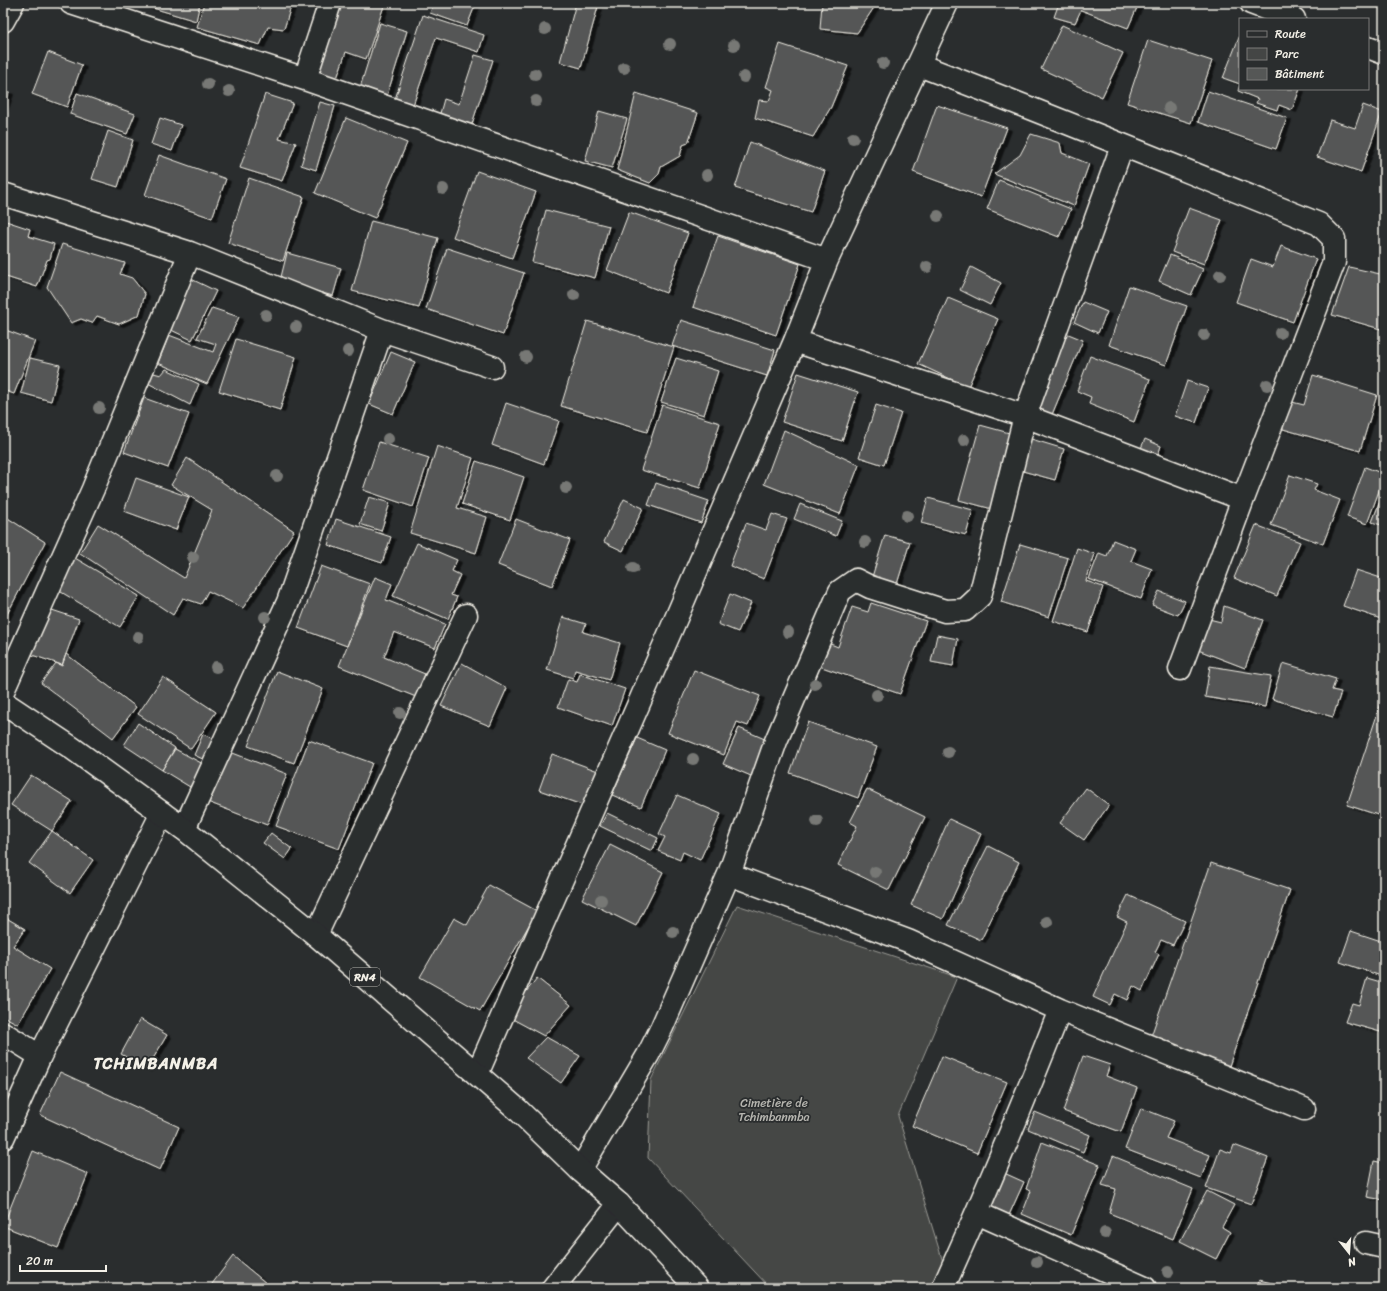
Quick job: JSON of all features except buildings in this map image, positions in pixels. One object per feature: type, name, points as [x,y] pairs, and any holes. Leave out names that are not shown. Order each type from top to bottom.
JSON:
[{"type":"main road","points":[[3,21],[13,3]]},
{"type":"main road","points":[[71,3],[305,79],[827,260]]},
{"type":"main road","points":[[305,79],[330,3]]},
{"type":"main road","points":[[477,1074],[671,630],[795,341],[827,260],[947,3]]},
{"type":"main road","points":[[1251,3],[1291,18]]},
{"type":"main road","points":[[1369,47],[1384,53]]},
{"type":"main road","points":[[919,65],[1319,224],[1334,240],[1334,262],[1243,499],[1180,669]]},
{"type":"main road","points":[[580,1170],[648,1055],[729,874],[776,741],[840,590],[856,580],[870,587],[945,611],[965,610],[980,596],[1025,416],[1122,146]]},
{"type":"main road","points":[[3,194],[190,253],[382,330],[492,367]]},
{"type":"main road","points":[[3,691],[93,489],[190,253]]},
{"type":"main road","points":[[184,829],[288,602],[382,330]]},
{"type":"main road","points":[[795,341],[1025,416],[1243,499]]},
{"type":"main road","points":[[316,935],[466,615]]},
{"type":"main road","name":"RN4","points":[[3,702],[72,748],[184,829],[316,935],[517,1109],[580,1170],[619,1204],[697,1288]]},
{"type":"main road","points":[[3,1138],[40,1056],[162,813]]},
{"type":"main road","points":[[729,874],[908,941],[1060,1010],[1304,1109]]},
{"type":"main road","points":[[944,1288],[978,1213],[1060,1010]]},
{"type":"main road","points":[[3,1033],[40,1056]]},
{"type":"main road","points":[[553,1288],[619,1204]]},
{"type":"main road","points":[[978,1213],[1145,1288]]},
{"type":"green space","name":"Cimetière de Tchimbanmba","points":[[737,905],[957,977],[898,1116],[951,1288],[770,1288],[648,1158],[651,1080]]},
{"type":"district","name":"TCHIMBANMBA","points":[[156,1063]]}]
